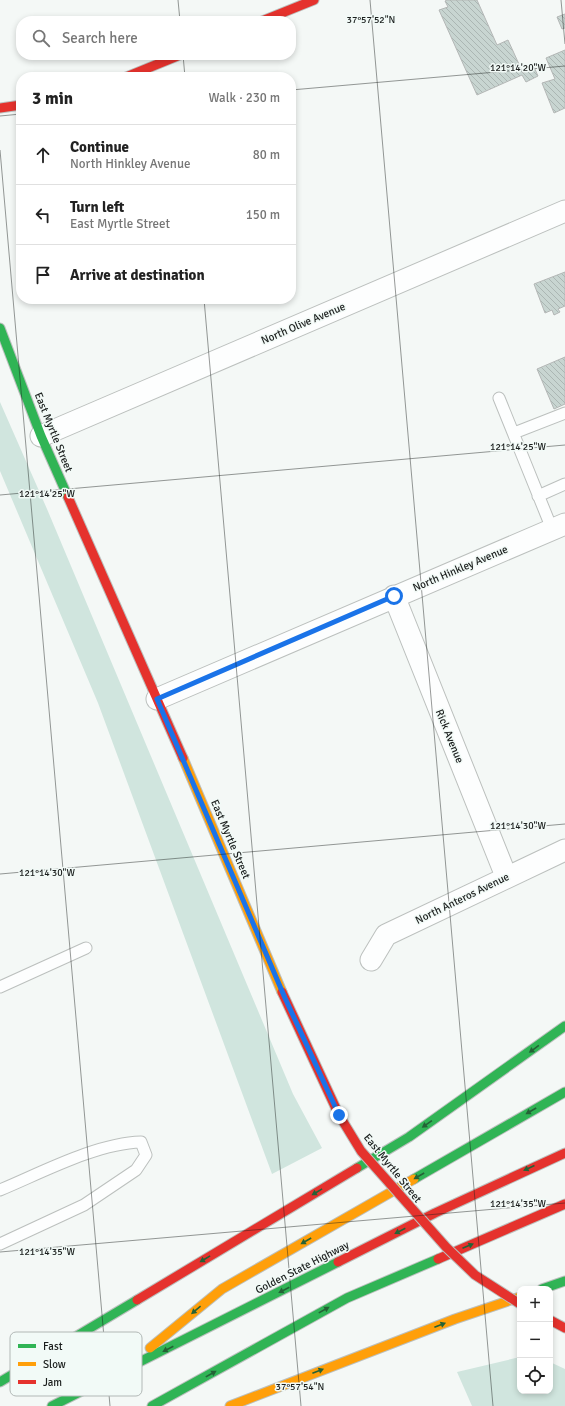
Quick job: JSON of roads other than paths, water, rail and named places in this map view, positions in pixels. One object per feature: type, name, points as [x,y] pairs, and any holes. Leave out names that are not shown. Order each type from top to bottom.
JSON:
[{"type":"main road","points":[[274,16],[314,0]]},
{"type":"main road","points":[[138,72],[168,60]]},
{"type":"main road","points":[[0,108],[16,106]]},
{"type":"main road","name":"East Myrtle Street","points":[[0,328],[41,436],[157,699],[285,998],[339,1115],[361,1151],[446,1247],[475,1275],[517,1302]]},
{"type":"main road","points":[[83,1332],[409,1137],[565,1026]]},
{"type":"main road","points":[[142,1355],[222,1288],[565,1092]]},
{"type":"main road","name":"Golden State Highway","points":[[142,1363],[483,1189],[565,1153]]},
{"type":"main road","points":[[152,1406],[347,1298],[565,1204]]},
{"type":"main road","points":[[551,1286],[565,1281]]},
{"type":"main road","points":[[230,1406],[440,1325],[517,1298]]},
{"type":"main road","points":[[553,1322],[565,1328]]},
{"type":"main road","points":[[0,1382],[10,1376]]},
{"type":"main road","name":"Golden State Highway","points":[[52,1406],[73,1396]]},
{"type":"street","name":"North Olive Avenue","points":[[41,436],[565,211]]},
{"type":"street","name":"North Hinkley Avenue","points":[[157,699],[394,596],[558,527]]},
{"type":"street","name":"Rick Avenue","points":[[394,596],[506,876]]},
{"type":"street","name":"North Anteros Avenue","points":[[371,960],[386,935],[506,876],[565,850]]},
{"type":"lane","points":[[499,398],[538,496],[558,527]]},
{"type":"lane","points":[[514,433],[565,412]]},
{"type":"lane","points":[[538,496],[565,484]]},
{"type":"lane","points":[[0,987],[86,948]]},
{"type":"lane","points":[[0,1190],[82,1156],[124,1142],[141,1142],[146,1155],[136,1170],[84,1205],[0,1244]]}]
